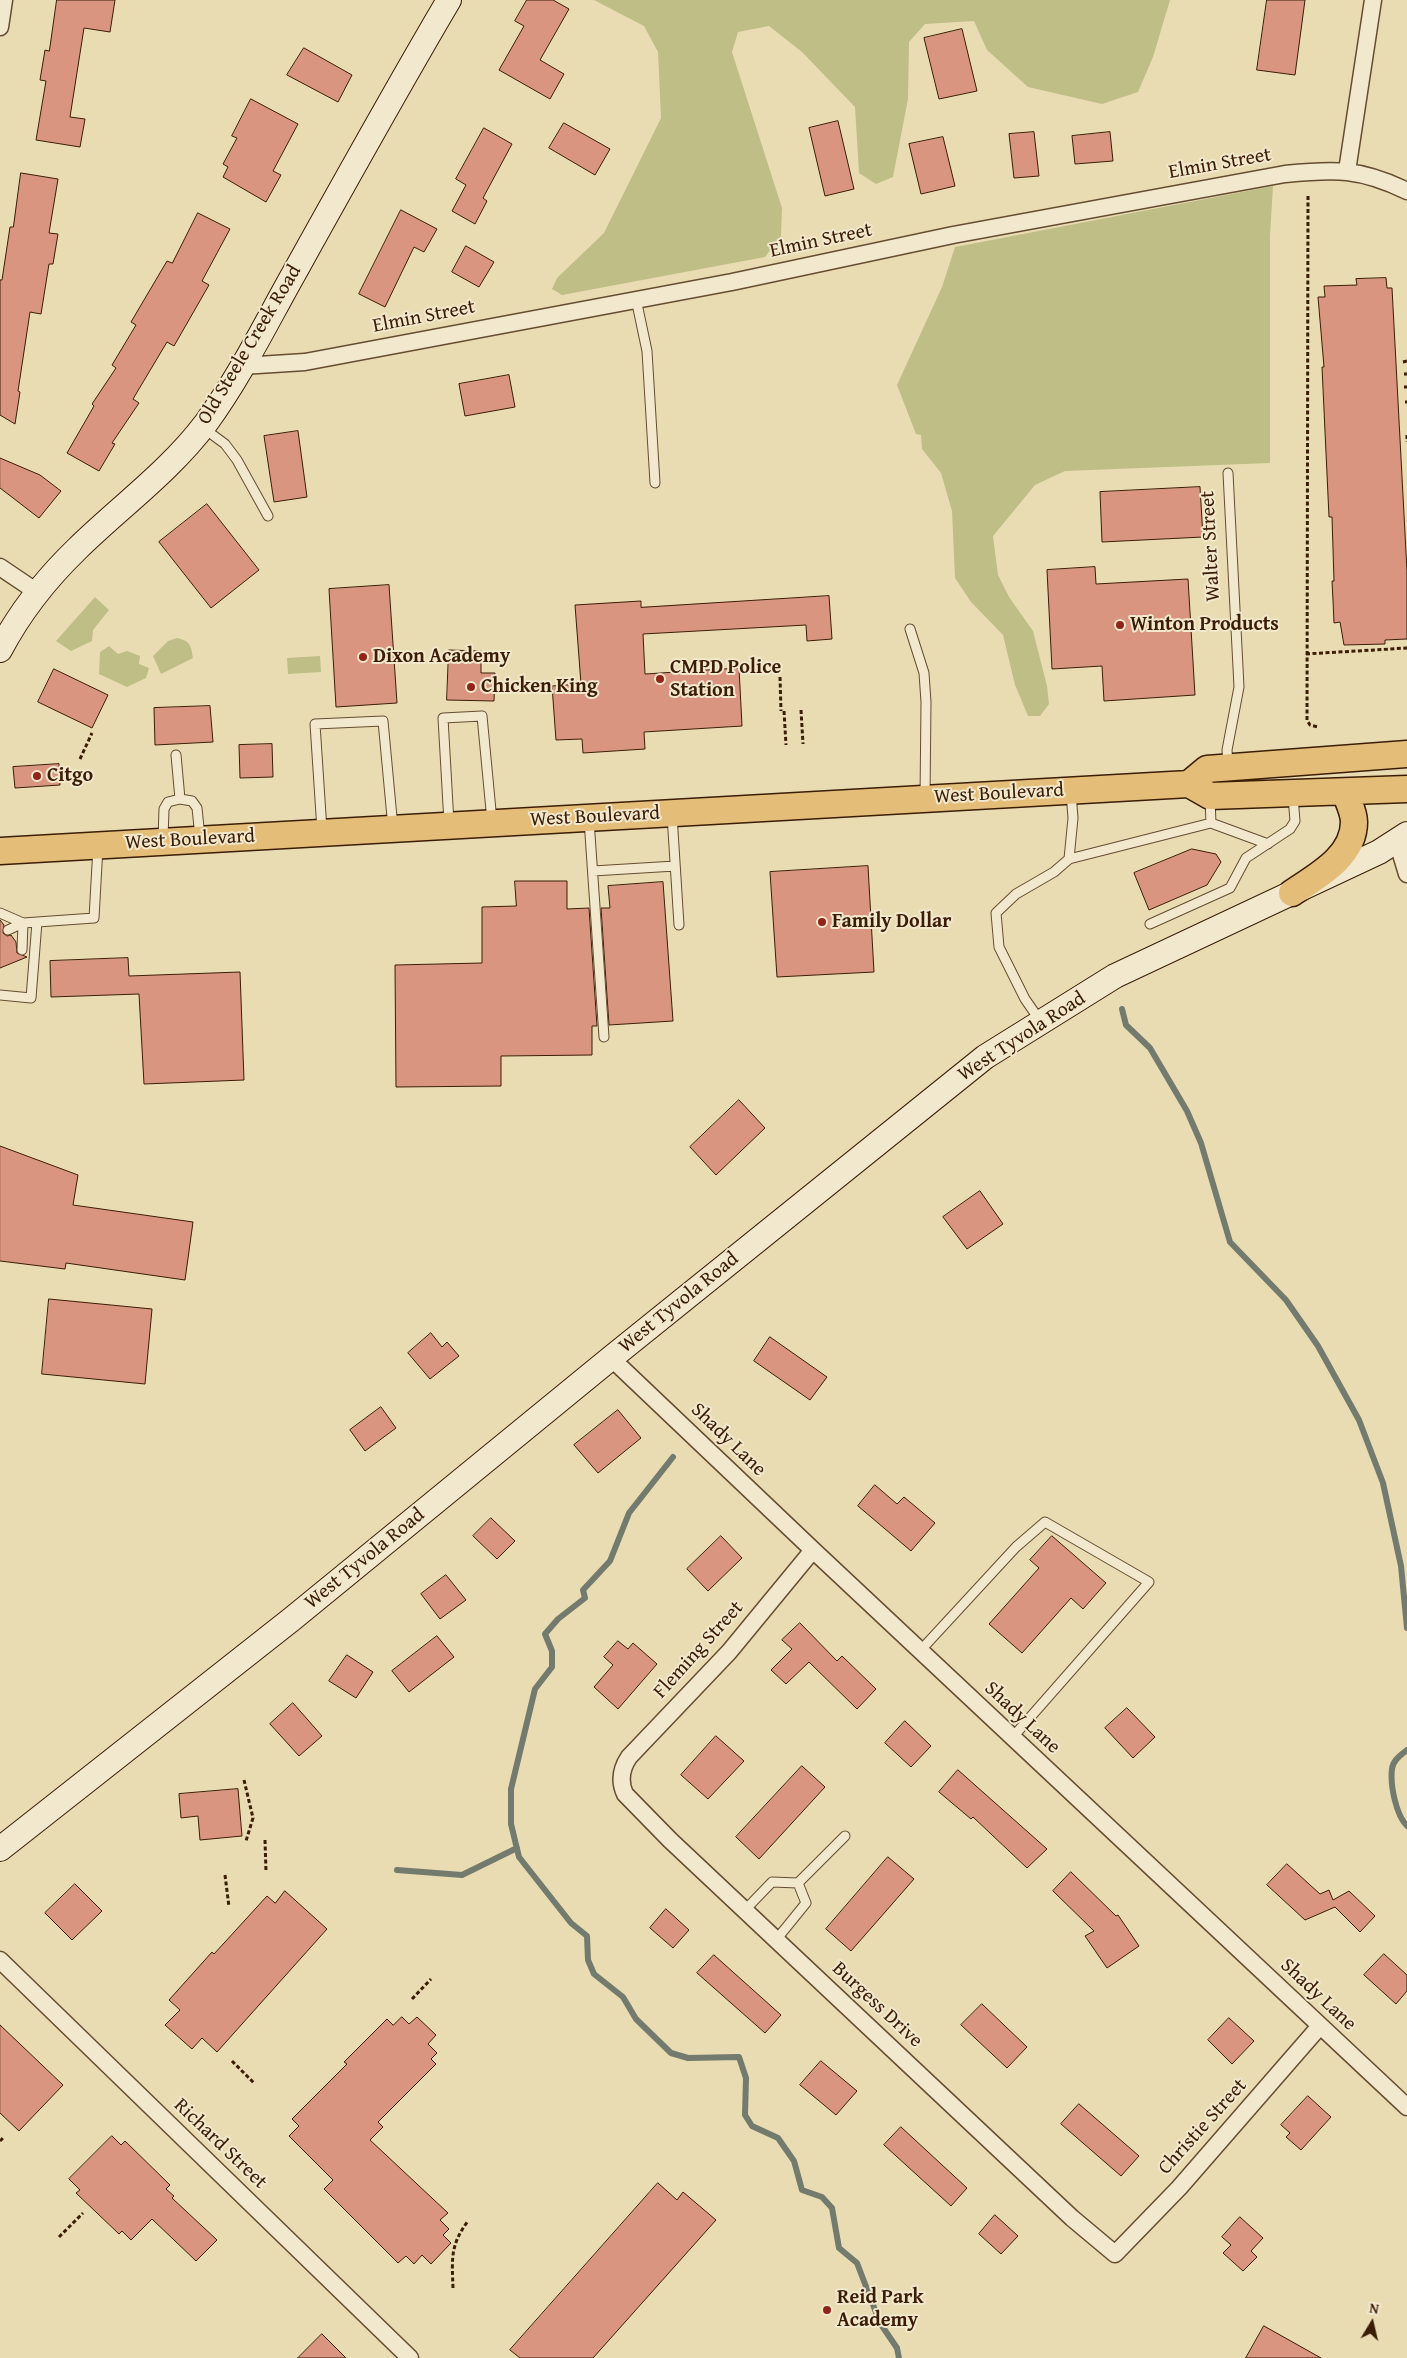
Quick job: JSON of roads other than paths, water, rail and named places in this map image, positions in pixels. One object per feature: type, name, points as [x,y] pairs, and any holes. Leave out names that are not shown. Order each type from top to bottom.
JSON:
[{"type":"main road","points":[[1200,790],[1207,768],[1407,754]]},
{"type":"main road","name":"West Boulevard","points":[[0,851],[1070,790],[1200,790],[1293,794],[1407,789]]},
{"type":"main road","points":[[1292,893],[1324,872],[1344,852],[1354,823],[1345,792]]},
{"type":"street","points":[[0,27],[4,0]]},
{"type":"street","name":"Old Steele Creek Road","points":[[0,650],[8,634],[37,592],[77,549],[179,456],[202,427],[242,366],[395,91],[449,0]]},
{"type":"street","points":[[1347,171],[1373,0]]},
{"type":"street","name":"Elmin Street","points":[[242,366],[306,362],[732,282],[952,235],[1285,174],[1328,170],[1347,171],[1374,176],[1407,191]]},
{"type":"street","points":[[0,567],[37,592]]},
{"type":"street","points":[[1402,837],[1407,874]]},
{"type":"street","name":"West Tyvola Road","points":[[0,1849],[292,1619],[611,1358],[985,1057],[1115,976],[1379,852],[1402,837]]},
{"type":"street","name":"Shady Lane","points":[[611,1358],[920,1652],[1407,2107]]},
{"type":"street","name":"Fleming Street","points":[[621,1779],[624,1765],[629,1758],[729,1652],[813,1550]]},
{"type":"street","name":"Burgess Drive","points":[[621,1779],[625,1794],[670,1840],[1072,2218],[1114,2254]]},
{"type":"street","name":"Richard Street","points":[[0,1960],[410,2358]]},
{"type":"street","name":"Christie Street","points":[[1114,2254],[1179,2188],[1320,2026]]},
{"type":"lane","points":[[636,299],[647,351],[655,483]]},
{"type":"lane","points":[[202,427],[225,444],[231,452],[268,516]]},
{"type":"lane","name":"Walter Street","points":[[1228,473],[1239,687],[1227,750],[1228,766]]},
{"type":"lane","points":[[910,629],[924,673],[926,702],[925,798]]},
{"type":"lane","points":[[449,826],[443,718],[482,716],[492,823]]},
{"type":"lane","points":[[322,832],[315,724],[384,720],[393,829]]},
{"type":"lane","points":[[176,755],[180,799]]},
{"type":"lane","points":[[1069,859],[1073,818],[1070,790]]},
{"type":"lane","points":[[1200,790],[1211,823]]},
{"type":"lane","points":[[1150,924],[1230,888],[1246,858],[1290,829],[1295,821],[1293,794]]},
{"type":"lane","points":[[163,842],[164,809],[168,802],[180,799],[192,801],[197,808],[200,840]]},
{"type":"lane","points":[[672,813],[679,925]]},
{"type":"lane","points":[[589,817],[604,1037]]},
{"type":"lane","points":[[1041,1023],[1024,1000],[999,947],[996,913],[1016,894],[1054,872],[1069,859],[1211,823],[1268,844]]},
{"type":"lane","points":[[8,930],[23,923],[94,918],[98,845]]},
{"type":"lane","points":[[593,871],[675,866]]},
{"type":"lane","points":[[0,913],[23,923]]},
{"type":"lane","points":[[0,995],[31,998],[37,922]]},
{"type":"lane","points":[[22,950],[23,923]]},
{"type":"lane","points":[[920,1652],[1016,1547],[1045,1522],[1149,1582],[1012,1738]]},
{"type":"lane","points":[[745,1910],[772,1882],[798,1883],[845,1836]]},
{"type":"lane","points":[[776,1940],[806,1904],[798,1883]]},
{"type":"waterway","points":[[1122,1009],[1126,1025],[1150,1048],[1187,1111],[1201,1143],[1230,1242],[1286,1300],[1318,1346],[1359,1420],[1383,1483],[1401,1566],[1407,1628]]},
{"type":"waterway","points":[[673,1457],[629,1513],[610,1561],[583,1590],[585,1598],[558,1619],[545,1634],[552,1651],[552,1667],[535,1689],[511,1789],[511,1824],[519,1857],[571,1923],[587,1936],[588,1960],[594,1974],[623,1997],[636,2019],[671,2053],[688,2058],[739,2057],[746,2078],[745,2115],[752,2126],[778,2138],[794,2161],[802,2190],[822,2197],[832,2208],[839,2248],[857,2263],[880,2323],[897,2348],[899,2358]]},
{"type":"waterway","points":[[1407,1750],[1394,1763],[1392,1769],[1393,1791],[1397,1807],[1407,1826]]},
{"type":"waterway","points":[[397,1870],[462,1875],[517,1848]]},
{"type":"place","name":"Winton Products","points":[[1120,625]]},
{"type":"place","name":"Dixon Academy","points":[[363,657]]},
{"type":"place","name":"CMPD Police Station","points":[[660,679]]},
{"type":"place","name":"Chicken King","points":[[471,687]]},
{"type":"place","name":"Citgo","points":[[37,776]]},
{"type":"place","name":"Family Dollar","points":[[822,922]]},
{"type":"place","name":"Reid Park Academy","points":[[827,2310]]}]
